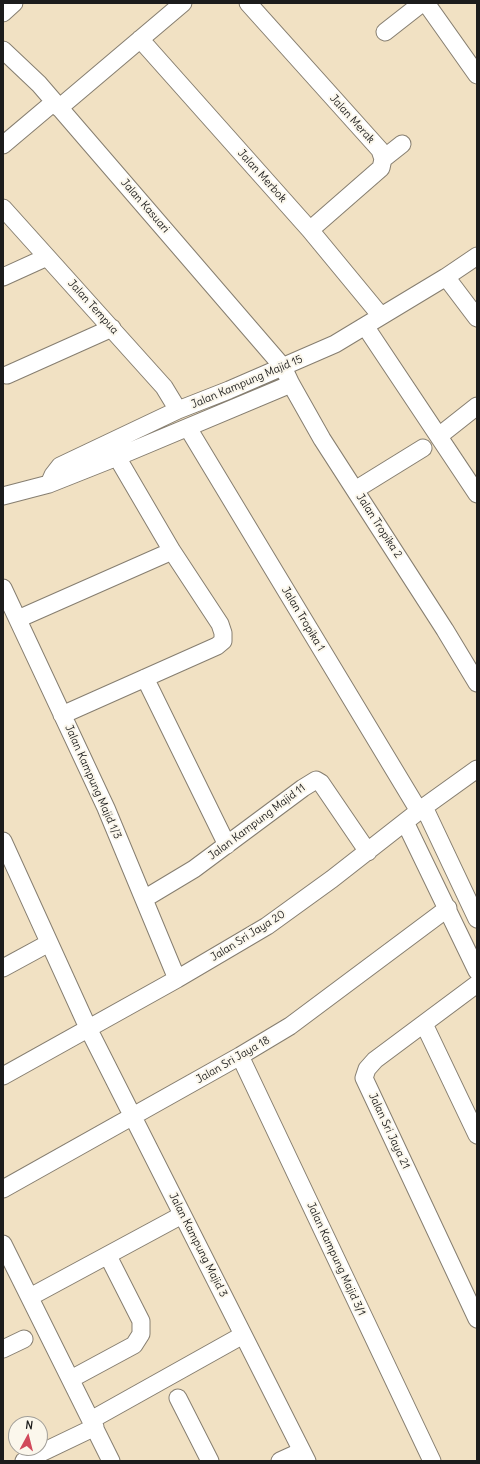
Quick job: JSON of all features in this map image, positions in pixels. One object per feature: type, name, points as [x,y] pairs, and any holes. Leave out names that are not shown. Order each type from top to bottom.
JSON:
[{"type":"street","points":[[3,13],[14,3]]},
{"type":"street","points":[[3,145],[140,39],[183,3]]},
{"type":"street","name":"Jalan Merak","points":[[248,3],[380,150],[383,159]]},
{"type":"street","points":[[384,32],[422,3]]},
{"type":"street","points":[[426,3],[477,75]]},
{"type":"street","name":"Jalan Merbok","points":[[140,39],[310,230],[381,316]]},
{"type":"street","name":"Jalan Kasuari","points":[[3,50],[39,84],[283,367]]},
{"type":"street","points":[[310,230],[381,168],[383,159],[402,144]]},
{"type":"street","name":"Jalan Tempua","points":[[3,208],[164,387],[178,410]]},
{"type":"street","name":"Jalan Kampung Majid 15","points":[[49,484],[53,475],[60,466],[178,410],[335,344],[446,277],[477,256]]},
{"type":"street","points":[[3,276],[47,257]]},
{"type":"street","points":[[446,277],[477,318]]},
{"type":"street","points":[[365,326],[477,494]]},
{"type":"street","points":[[7,376],[112,328]]},
{"type":"street","name":"Jalan Tropika 2","points":[[283,367],[322,439],[446,630],[477,684]]},
{"type":"street","name":"Jalan Kampung Majid 15","points":[[3,496],[49,484],[188,428],[291,384]]},
{"type":"street","points":[[439,436],[477,406]]},
{"type":"street","name":"Jalan Tropika 1","points":[[188,428],[422,809],[477,919]]},
{"type":"street","points":[[355,490],[423,448]]},
{"type":"street","points":[[62,714],[217,646],[223,641],[223,633],[220,624],[172,551],[117,457]]},
{"type":"street","points":[[18,619],[172,551]]},
{"type":"street","name":"Jalan Kampung Majid 1/3","points":[[3,588],[106,808],[177,979]]},
{"type":"street","points":[[145,678],[227,845]]},
{"type":"street","name":"Jalan Sri Jaya 20","points":[[3,1076],[89,1030],[267,926],[332,879],[422,809],[477,769]]},
{"type":"street","name":"Jalan Kampung Majid 11","points":[[144,899],[194,869],[316,780],[321,783],[368,852]]},
{"type":"street","points":[[405,822],[448,908],[477,971]]},
{"type":"street","name":"Jalan Kampung Majid 3","points":[[3,841],[89,1030],[304,1456]]},
{"type":"street","name":"Jalan Sri Jaya 18","points":[[3,1189],[133,1117],[290,1026],[448,908]]},
{"type":"street","points":[[3,968],[49,943]]},
{"type":"street","name":"Jalan Sri Jaya 21","points":[[477,984],[375,1060],[367,1069],[364,1078],[477,1319]]},
{"type":"street","points":[[424,1024],[477,1136]]},
{"type":"street","name":"Jalan Kampung Majid 3/1","points":[[240,1056],[432,1461]]},
{"type":"street","points":[[30,1297],[182,1215]]},
{"type":"street","points":[[3,1244],[112,1461]]},
{"type":"street","points":[[71,1379],[134,1345],[141,1334],[141,1321],[108,1256]]},
{"type":"street","points":[[24,1461],[93,1423],[243,1335]]},
{"type":"street","points":[[3,1349],[24,1339]]},
{"type":"street","points":[[178,1398],[210,1461]]},
{"type":"street","points":[[280,1461],[304,1456]]}]
